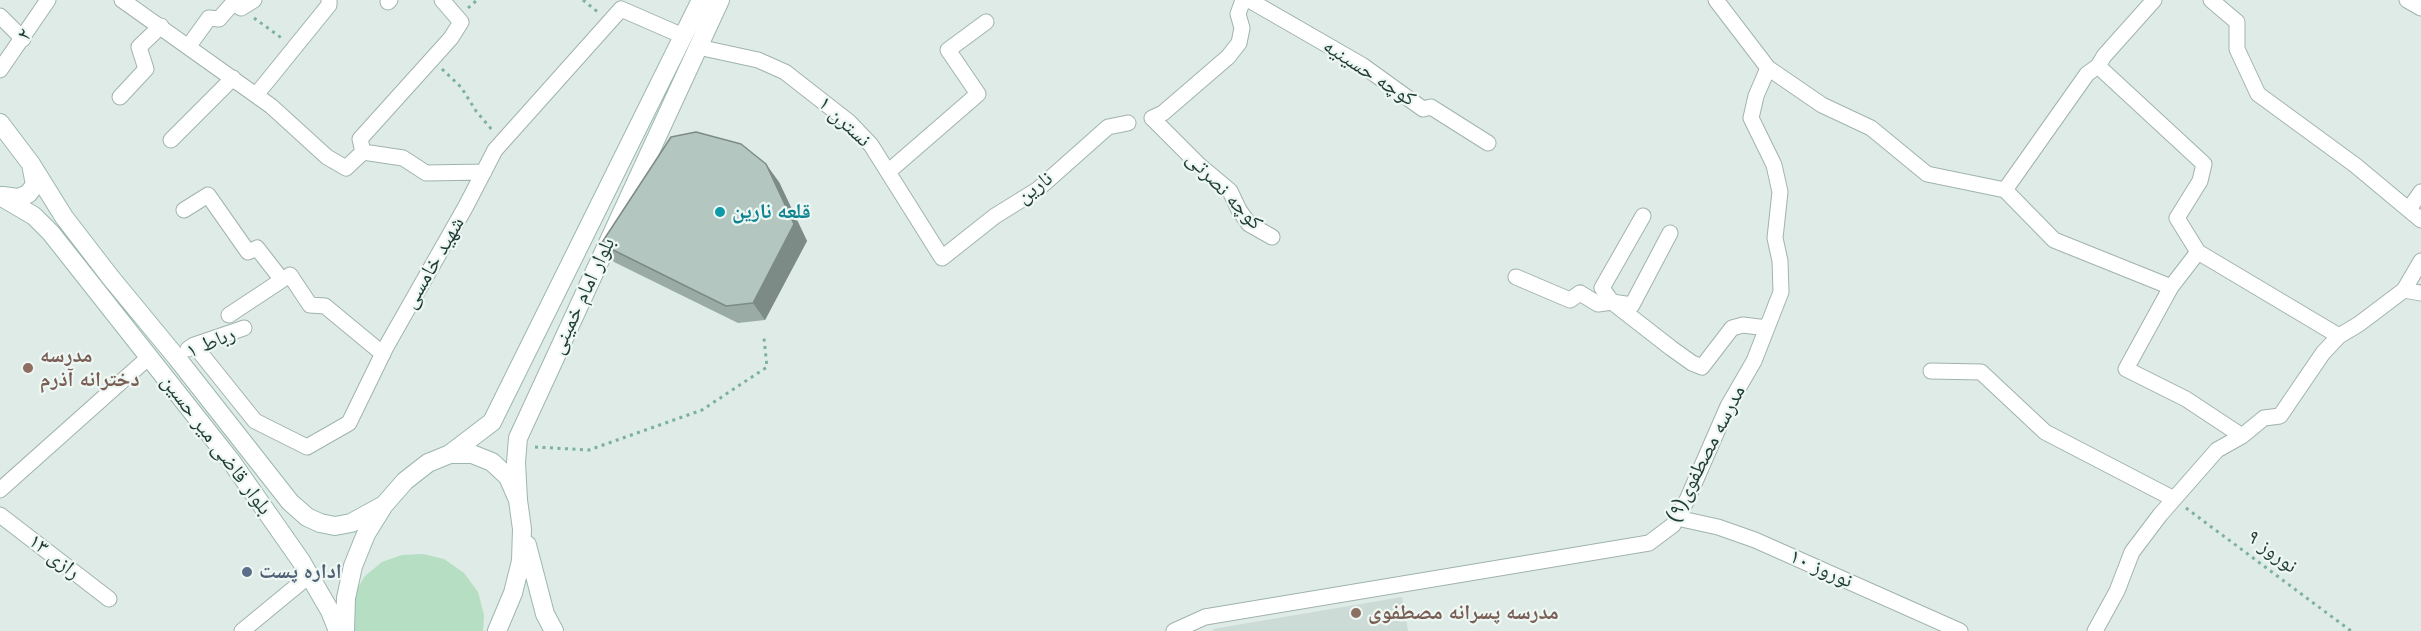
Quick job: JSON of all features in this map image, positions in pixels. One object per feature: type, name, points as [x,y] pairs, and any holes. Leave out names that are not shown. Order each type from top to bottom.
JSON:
[{"type":"main road","name":"بلوار امام خمینی","points":[[384,505],[405,481],[428,463],[450,454],[492,422],[702,0]]},
{"type":"main road","name":"بلوار امام خمینی","points":[[518,500],[518,438],[720,0]]},
{"type":"main road","name":"بلوار قاضی میر حسین","points":[[0,123],[64,217],[290,502],[307,518],[335,526],[351,523],[384,505]]},
{"type":"main road","points":[[0,196],[18,198],[28,194],[35,185],[30,164]]},
{"type":"main road","name":"بلوار قاضی میر حسین","points":[[0,196],[34,216],[51,233],[231,461],[310,575],[338,631]]},
{"type":"main road","points":[[450,454],[472,454],[492,462],[508,477],[518,500],[522,529],[545,614],[554,631]]},
{"type":"main road","points":[[345,631],[346,598],[353,566],[366,534],[384,505]]},
{"type":"main road","points":[[497,631],[513,593],[521,561],[522,529]]},
{"type":"street","name":"۲","points":[[0,70],[48,0]]},
{"type":"street","points":[[122,0],[256,95],[327,157],[346,168],[363,152]]},
{"type":"street","points":[[188,47],[208,18],[219,19],[233,3],[242,8],[254,0]]},
{"type":"street","points":[[256,95],[329,5],[329,0]]},
{"type":"street","points":[[363,152],[360,139],[451,38],[461,22],[442,0]]},
{"type":"street","name":"کوچه نصرتی","points":[[1243,0],[1238,14],[1242,28],[1239,43],[1228,57],[1163,112],[1152,118],[1199,165],[1230,191],[1249,224],[1272,237]]},
{"type":"street","name":"کوچه حسینیه","points":[[1249,0],[1362,65],[1423,109],[1431,107],[1488,143]]},
{"type":"street","points":[[1716,0],[1768,68],[1822,105],[1871,128],[1927,174],[2005,190],[2054,240],[2171,287]]},
{"type":"street","points":[[2005,190],[2087,74],[2098,66],[2104,56],[2154,0]]},
{"type":"street","points":[[2211,0],[2237,22],[2237,49],[2258,94],[2355,165],[2421,220]]},
{"type":"street","points":[[2407,0],[2421,8]]},
{"type":"street","name":"شهید خامسی","points":[[194,345],[255,421],[307,447],[349,423],[382,354],[495,150],[621,9],[683,36]]},
{"type":"street","points":[[0,16],[23,39]]},
{"type":"street","points":[[888,172],[978,94],[948,50],[986,22]]},
{"type":"street","points":[[120,97],[146,69],[139,47],[160,26]]},
{"type":"street","name":"نسترن ۱","points":[[698,47],[758,60],[785,72],[849,122],[871,145],[942,258]]},
{"type":"street","points":[[2098,66],[2204,164],[2200,181],[2177,218],[2198,252],[2339,336]]},
{"type":"street","name":"مدرسه مصطفوی(۹)","points":[[1174,631],[1204,617],[1649,543],[1673,525],[1728,406],[1754,361],[1781,292],[1780,261],[1775,238],[1780,192],[1774,165],[1751,118],[1756,96],[1768,68]]},
{"type":"street","points":[[171,140],[233,78]]},
{"type":"street","name":"نارین","points":[[942,258],[995,216],[1037,190],[1108,127],[1128,123]]},
{"type":"street","points":[[363,152],[403,158],[426,173],[484,172]]},
{"type":"street","points":[[2409,209],[2421,192]]},
{"type":"street","points":[[184,210],[208,195],[248,252],[257,249],[282,280]]},
{"type":"street","points":[[1643,216],[1602,288],[1612,302],[1671,348],[1692,363],[1702,367],[1732,328],[1743,325],[1767,328]]},
{"type":"street","points":[[1516,277],[1570,300],[1580,294],[1599,304],[1612,302],[1632,305],[1670,233]]},
{"type":"street","points":[[2198,252],[2171,287],[2126,369],[2186,399],[2242,436]]},
{"type":"street","points":[[2095,631],[2117,591],[2132,552],[2217,450],[2242,436],[2265,418],[2280,416],[2323,353],[2339,336],[2404,290],[2421,261]]},
{"type":"street","points":[[229,315],[290,275],[310,305],[325,306],[382,354]]},
{"type":"street","points":[[2404,290],[2421,292]]},
{"type":"street","name":"رباط ۱","points":[[177,358],[194,345],[244,328]]},
{"type":"street","points":[[0,490],[150,357]]},
{"type":"street","points":[[1931,371],[1981,372],[2044,432],[2174,499]]},
{"type":"street","name":"رازی ۱۳","points":[[0,515],[109,599]]},
{"type":"street","name":"نوروز ۱۰","points":[[1677,518],[1718,527],[1755,540],[1960,631]]},
{"type":"street","points":[[242,631],[310,575]]},
{"type":"path","points":[[233,3],[295,47]]},
{"type":"path","points":[[432,60],[461,87],[476,111],[502,142]]},
{"type":"path","points":[[518,448],[543,446],[589,450],[702,410],[767,366],[764,338]]},
{"type":"path","name":"نوروز ۹","points":[[2174,499],[2350,631]]},
{"type":"shaded area","name":"مدرسه پسرانه مصطفوی","points":[[1402,597],[1408,631],[1213,631],[1213,629]]},
{"type":"green space","points":[[423,554],[444,559],[464,573],[478,592],[484,615],[483,631],[349,631],[354,594],[365,576],[382,562],[402,555]]},
{"type":"building","name":"قلعه نارین","points":[[696,132],[741,144],[766,164],[794,224],[753,303],[726,306],[601,244],[671,137]]},
{"type":"place","name":"قلعه نارین","points":[[720,212]]},
{"type":"place","name":"مدرسه دخترانه آذرم","points":[[28,368]]},
{"type":"place","name":"اداره پست","points":[[247,572]]},
{"type":"place","name":"مدرسه پسرانه مصطفوی","points":[[1356,613]]}]
